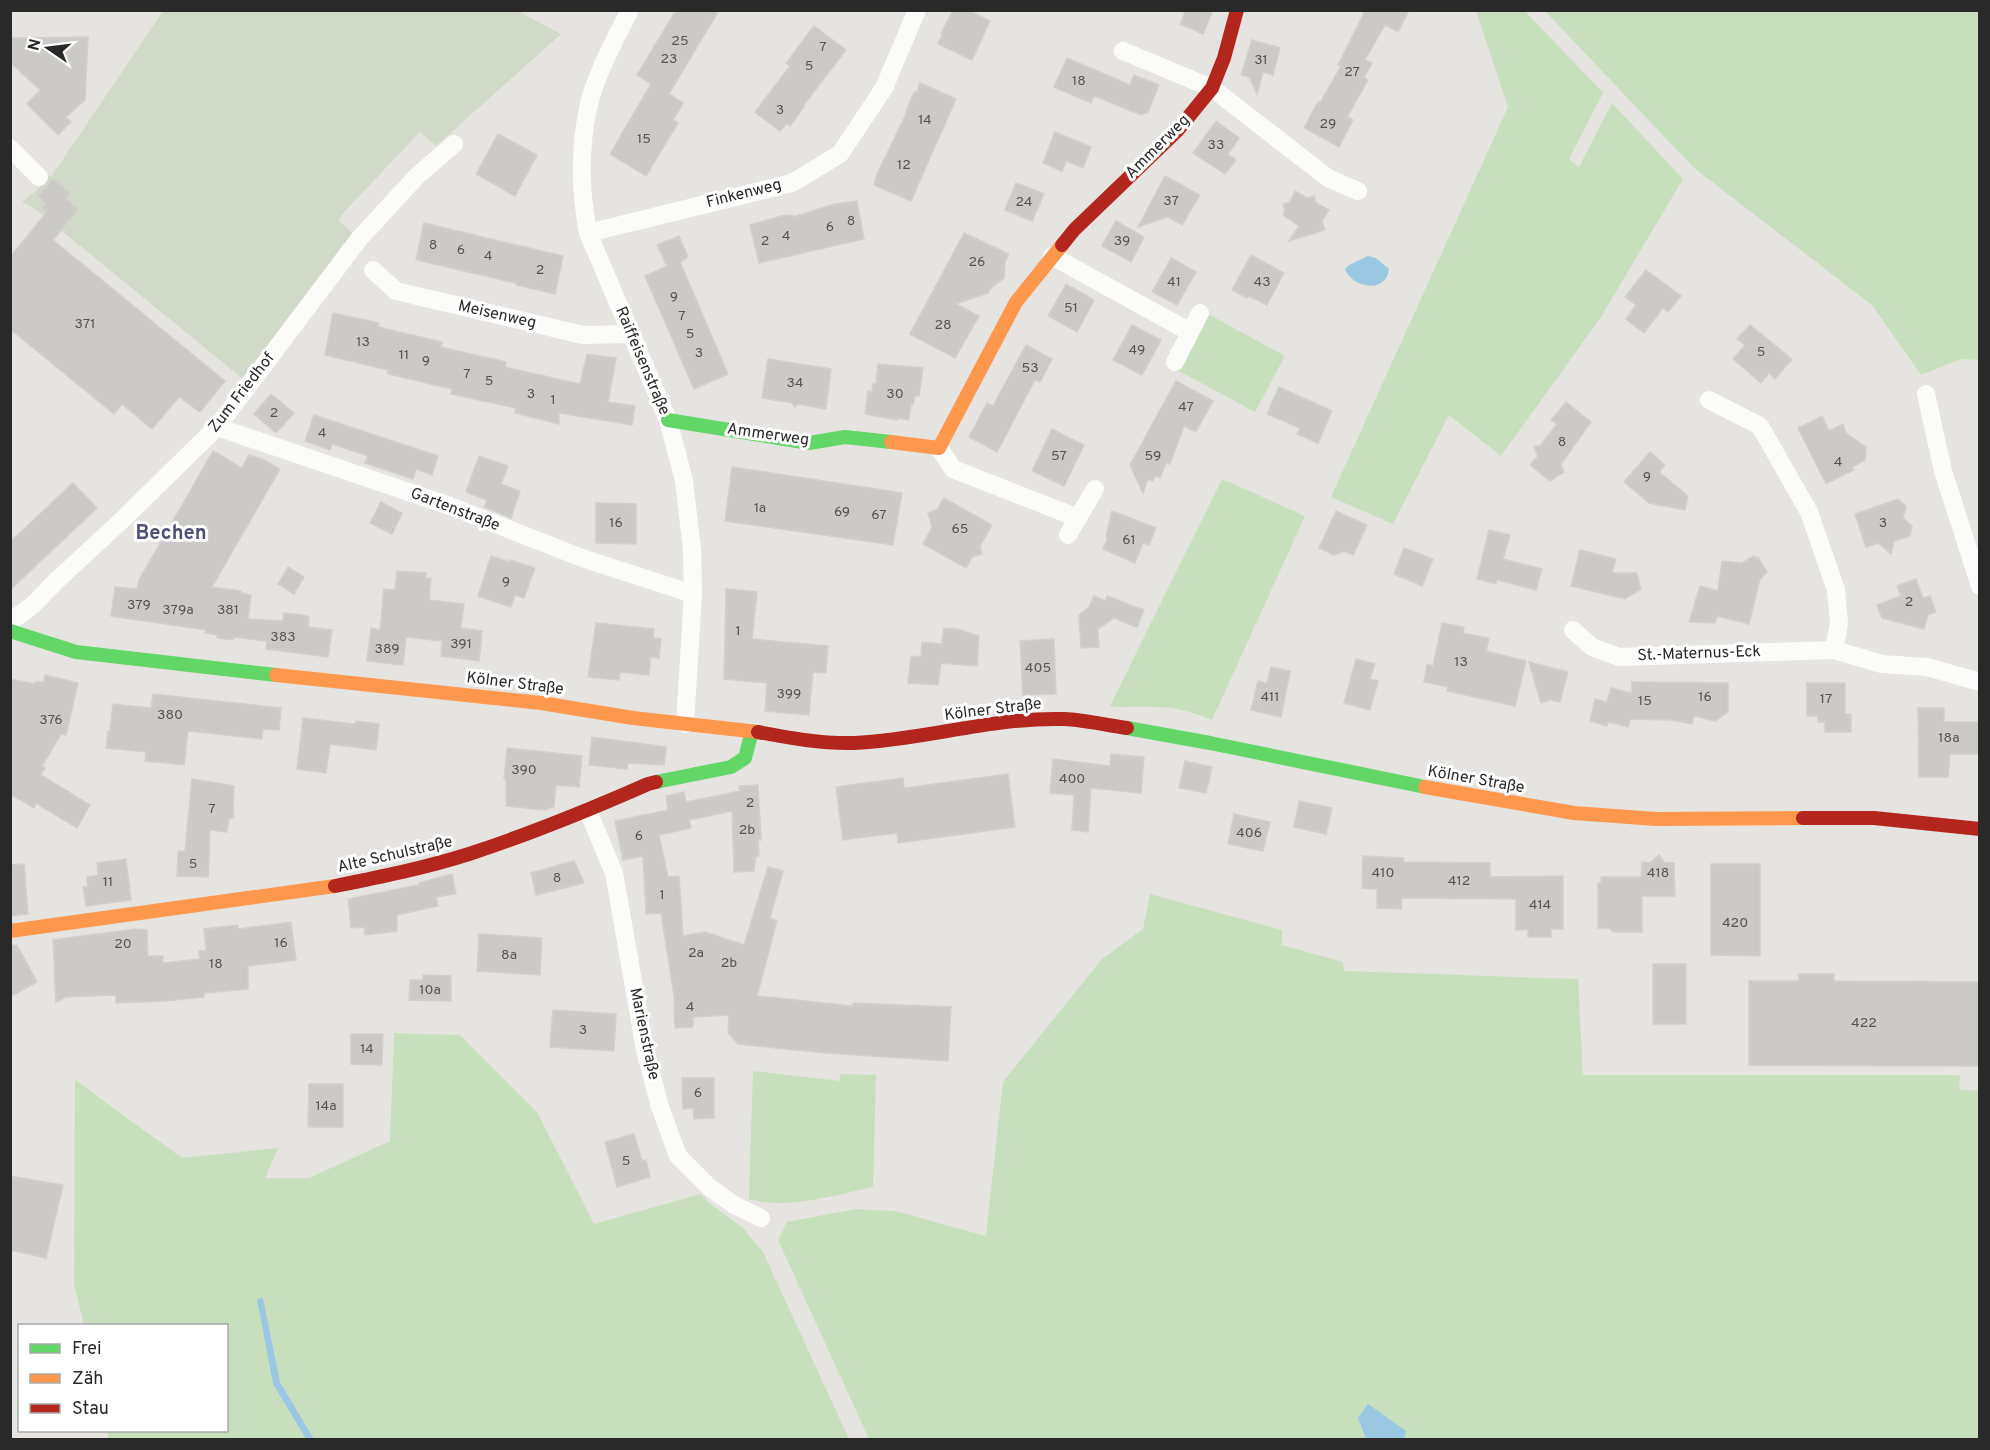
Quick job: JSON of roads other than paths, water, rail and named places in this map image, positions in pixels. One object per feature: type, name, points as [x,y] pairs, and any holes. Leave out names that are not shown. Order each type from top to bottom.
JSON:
[{"type":"main road","name":"Ammerweg","points":[[668,420],[809,442],[845,437],[939,448],[1016,302],[1074,230],[1178,131],[1212,88],[1224,58],[1237,10]]},
{"type":"main road","name":"Kölner Straße","points":[[10,631],[76,652],[541,703],[810,741],[852,743],[896,740],[1017,722],[1064,719],[1150,731],[1463,795],[1574,813],[1656,819],[1874,818],[1980,829]]},
{"type":"main road","name":"Alte Schulstraße","points":[[10,931],[317,890],[403,872],[468,854],[588,811],[648,784],[730,767],[745,758],[752,731]]},
{"type":"street","name":"Raiffeisenstraße","points":[[630,10],[606,58],[589,103],[580,170],[582,202],[588,233],[668,420],[684,481],[692,550],[693,594],[685,724]]},
{"type":"street","name":"Finkenweg","points":[[588,233],[792,183],[840,154],[884,88],[917,10]]},
{"type":"street","points":[[1123,51],[1212,88],[1328,178],[1358,191]]},
{"type":"street","name":"Zum Friedhof","points":[[10,622],[33,605],[217,427],[359,239],[416,177],[454,144]]},
{"type":"street","points":[[10,148],[39,177]]},
{"type":"street","points":[[1052,256],[1190,332]]},
{"type":"street","name":"Meisenweg","points":[[373,270],[396,291],[583,335],[631,334]]},
{"type":"street","points":[[1175,362],[1200,313]]},
{"type":"street","points":[[1926,394],[1943,471],[1980,586]]},
{"type":"street","points":[[1709,400],[1760,426],[1809,512],[1836,590],[1839,623],[1834,650]]},
{"type":"street","name":"Gartenstraße","points":[[217,427],[450,506],[582,558],[693,594]]},
{"type":"street","points":[[939,448],[952,469],[1078,518]]},
{"type":"street","points":[[1068,535],[1095,489]]},
{"type":"street","name":"St.-Maternus-Eck","points":[[1573,630],[1592,647],[1619,657],[1834,650],[1882,664],[1927,667],[1980,682]]},
{"type":"street","name":"Marienstraße","points":[[588,811],[614,873],[645,1050],[660,1107],[678,1156],[709,1187],[734,1205],[761,1218]]},
{"type":"water","points":[[1368,256],[1376,258],[1389,269],[1382,283],[1368,286],[1360,284],[1348,275],[1345,269],[1349,265]]},
{"type":"water","points":[[263,1298],[280,1382],[314,1439],[306,1439],[273,1384],[257,1299]]},
{"type":"water","points":[[1368,1404],[1406,1431],[1404,1439],[1366,1439],[1358,1418]]},
{"type":"district","name":"Bechen","points":[[171,534]]}]
